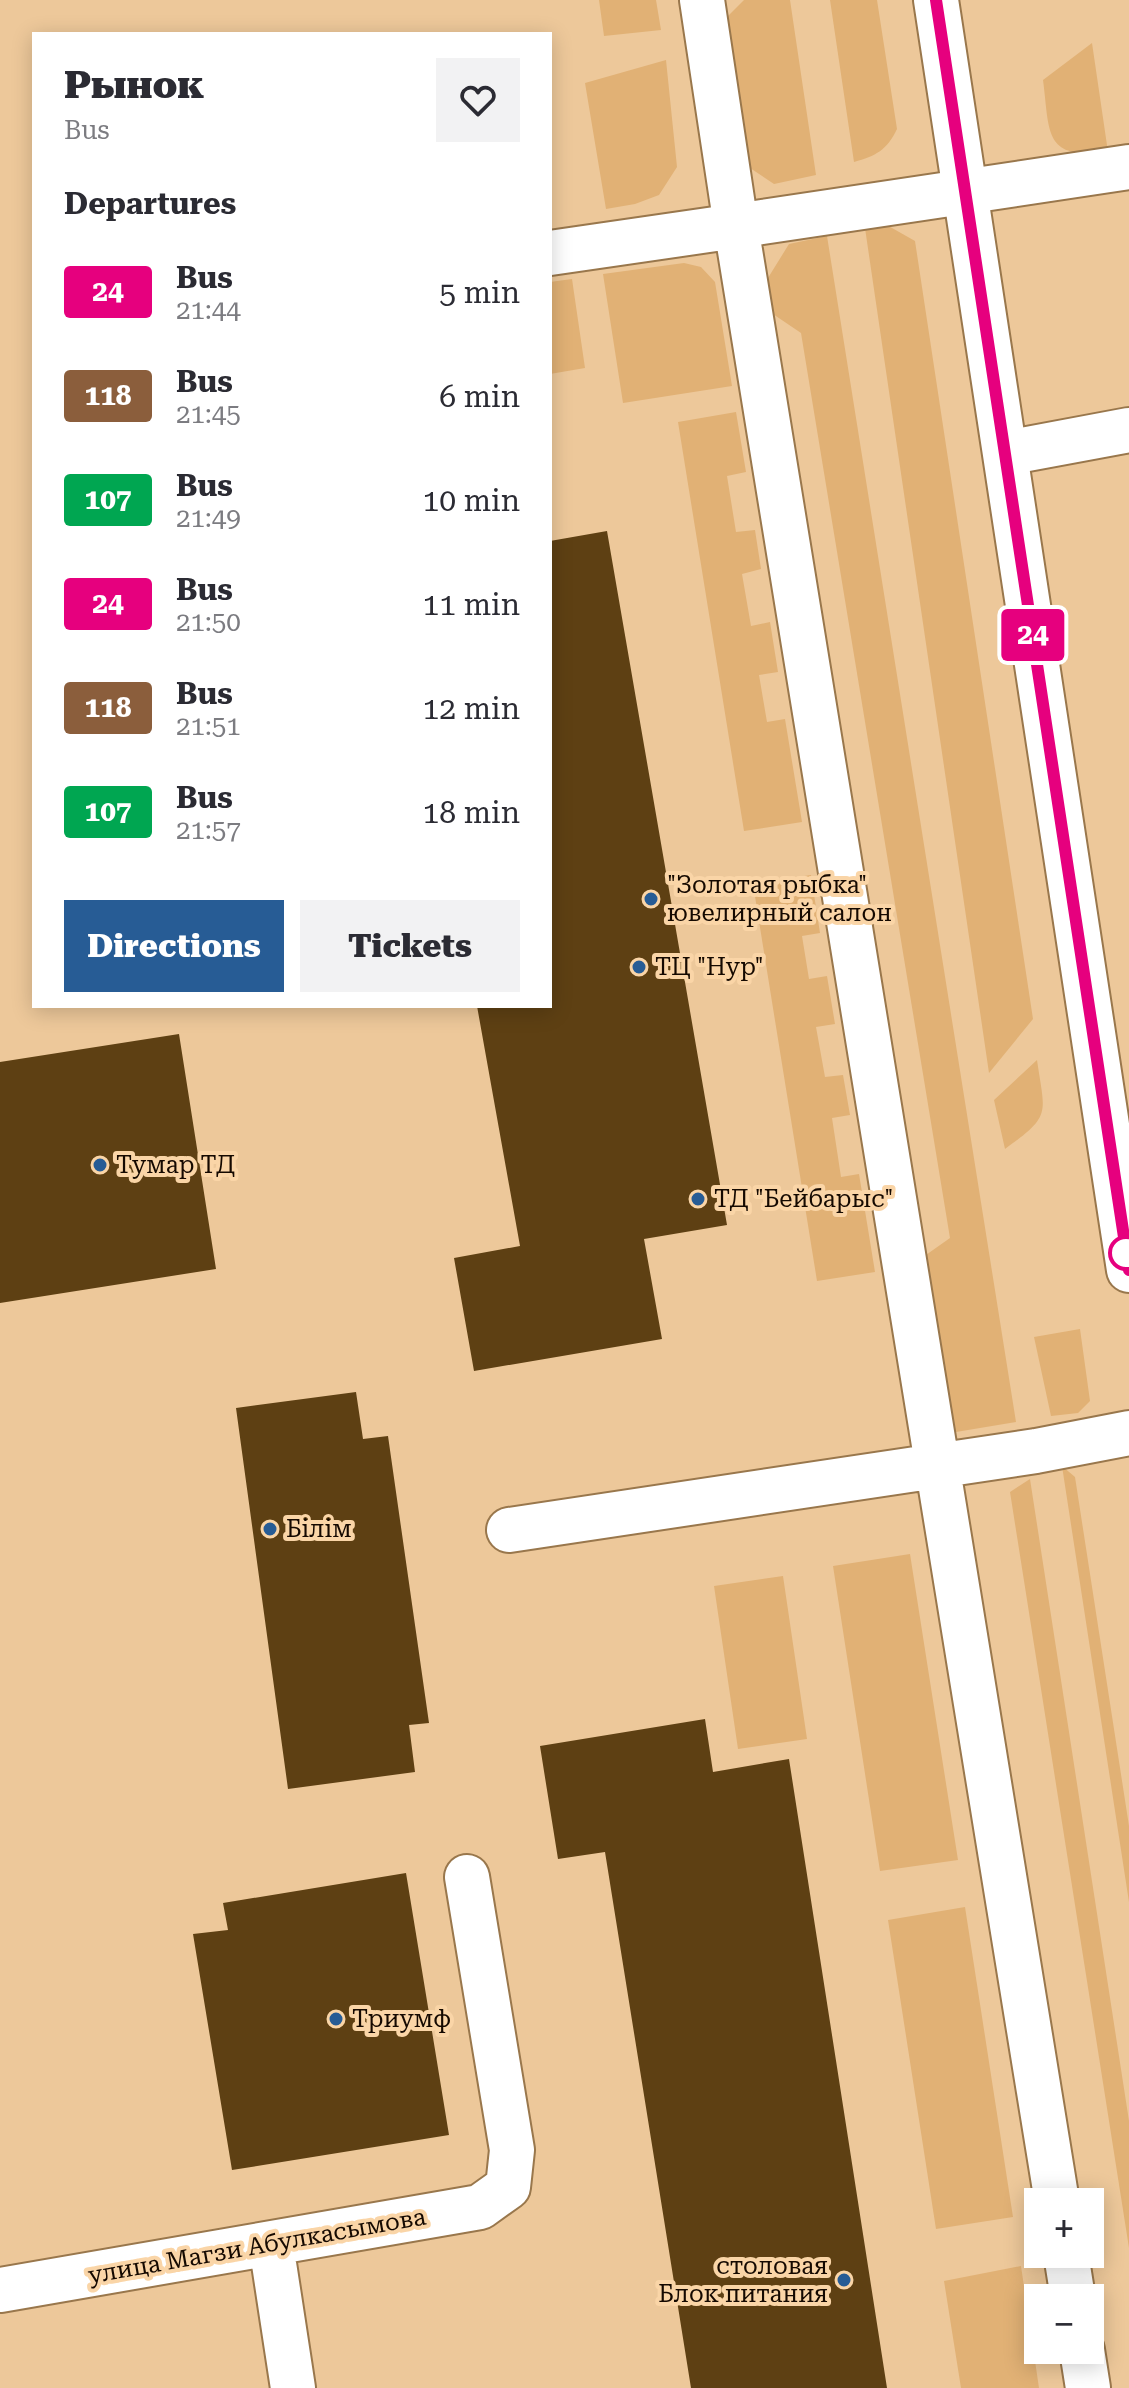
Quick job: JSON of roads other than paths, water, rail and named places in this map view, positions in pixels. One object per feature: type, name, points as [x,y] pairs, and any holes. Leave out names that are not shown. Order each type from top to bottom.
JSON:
[{"type":"main road","points":[[702,0],[1055,2188]]},
{"type":"main road","points":[[936,0],[1129,1270]]},
{"type":"main road","points":[[552,253],[1129,167]]},
{"type":"main road","points":[[1006,453],[1129,430]]},
{"type":"main road","points":[[509,1530],[936,1466],[1129,1433]]},
{"type":"main road","name":"улица Магзи Абулкасымова","points":[[0,2290],[480,2207],[508,2187],[512,2150],[467,1877]]},
{"type":"main road","points":[[271,2244],[293,2388]]},
{"type":"main road","points":[[1084,2364],[1088,2388]]},
{"type":"place","name":"\"Золотая рыбка\" ювелирный салон","points":[[651,899]]},
{"type":"place","name":"ТЦ \"Нур\"","points":[[639,967]]},
{"type":"place","name":"Тумар ТД","points":[[100,1165]]},
{"type":"place","name":"ТД \"Бейбарыс\"","points":[[698,1199]]},
{"type":"place","name":"Білім","points":[[270,1529]]},
{"type":"place","name":"Триумф","points":[[336,2019]]},
{"type":"place","name":"столовая Блок питания","points":[[844,2280]]}]
